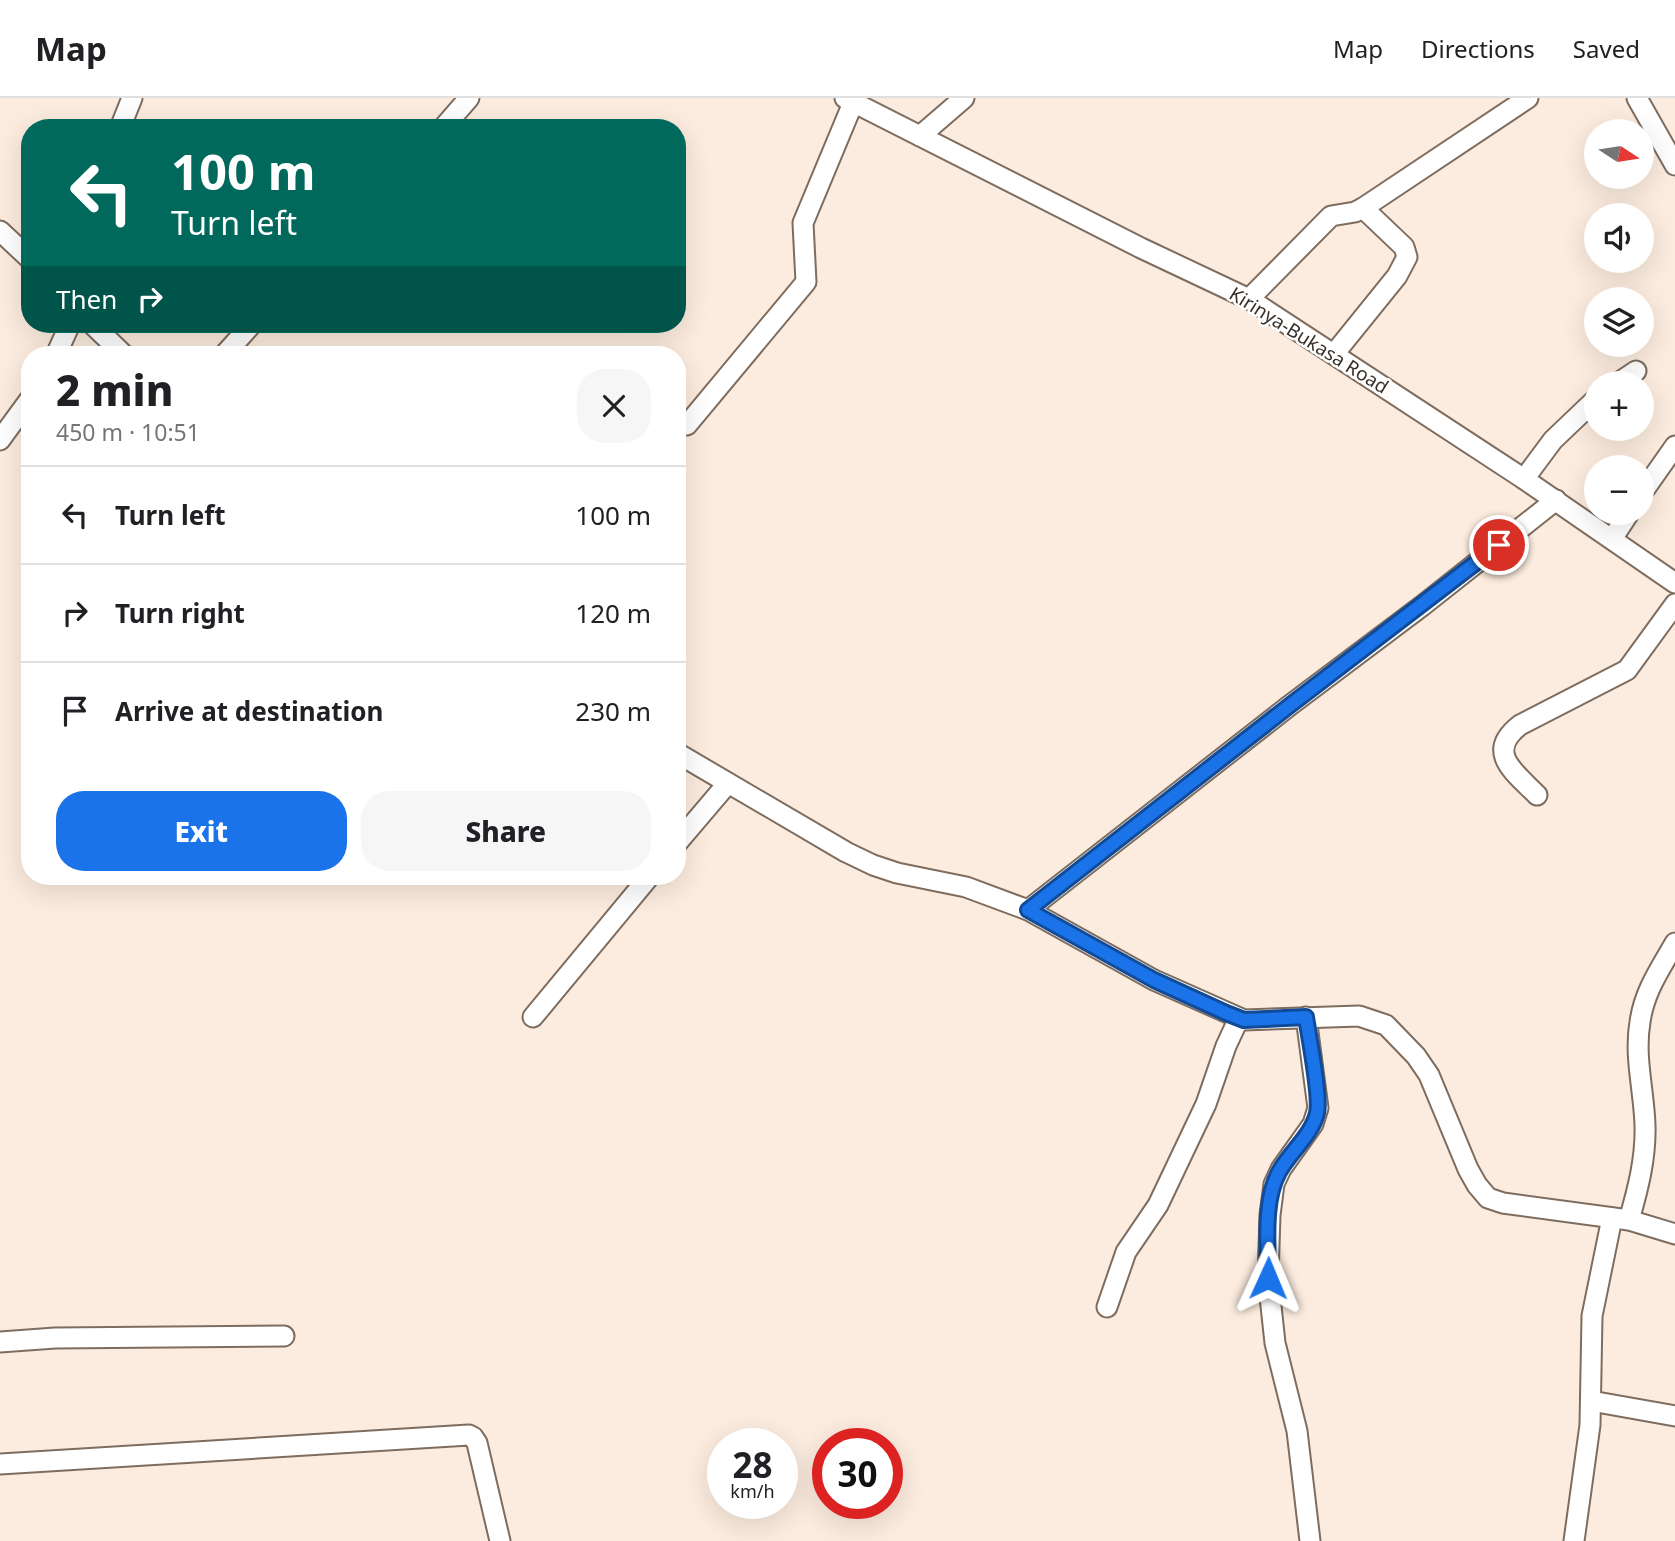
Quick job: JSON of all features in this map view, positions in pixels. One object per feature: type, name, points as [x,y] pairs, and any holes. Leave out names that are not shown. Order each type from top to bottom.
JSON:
[{"type":"street","points":[[124,119],[132,98]]},
{"type":"street","points":[[451,119],[469,98]]},
{"type":"street","points":[[920,136],[964,98]]},
{"type":"street","points":[[1249,299],[1331,216],[1356,212],[1363,208],[1528,98]]},
{"type":"street","points":[[1637,98],[1675,165]]},
{"type":"street","points":[[687,425],[806,282],[803,223],[849,100]]},
{"type":"street","name":"Kirinya-Bukasa Road","points":[[849,100],[1249,299],[1556,500],[1675,583]]},
{"type":"street","points":[[1334,354],[1397,276],[1407,257],[1404,247],[1363,208]]},
{"type":"street","points":[[0,231],[21,250]]},
{"type":"street","points":[[101,333],[115,346]]},
{"type":"street","points":[[232,346],[244,333]]},
{"type":"street","points":[[0,440],[21,411]]},
{"type":"street","points":[[1524,479],[1553,440],[1584,411]]},
{"type":"street","points":[[1654,476],[1675,446]]},
{"type":"street","points":[[1028,910],[1556,500]]},
{"type":"street","points":[[1612,539],[1621,525]]},
{"type":"street","points":[[1536,795],[1503,758],[1504,745],[1509,734],[1521,725],[1627,670],[1675,604]]},
{"type":"street","points":[[686,758],[873,865],[897,873],[965,887],[1028,910],[1154,980],[1239,1018],[1367,1017],[1386,1025],[1429,1075],[1468,1169],[1488,1198],[1503,1203],[1620,1219],[1675,1234]]},
{"type":"street","points":[[686,832],[728,783]]},
{"type":"street","points":[[533,1017],[642,885]]},
{"type":"street","points":[[1574,1541],[1589,1437],[1592,1316],[1620,1219],[1639,1185],[1645,1139],[1639,1024],[1651,985],[1675,943]]},
{"type":"street","points":[[1306,1017],[1318,1108],[1313,1124],[1280,1169],[1274,1184],[1268,1278],[1275,1343],[1297,1432],[1310,1541]]},
{"type":"street","points":[[1107,1307],[1126,1252],[1158,1205],[1206,1104],[1226,1046],[1239,1018]]},
{"type":"street","points":[[0,1342],[55,1338],[284,1336]]},
{"type":"street","points":[[1591,1401],[1675,1416]]},
{"type":"street","points":[[0,1464],[468,1435],[477,1443],[500,1541]]},
{"type":"route","points":[[1268,1278],[1268,1245],[1274,1184],[1280,1169],[1317,1115],[1306,1017],[1244,1020],[1154,980],[1028,910],[1499,545]]}]
